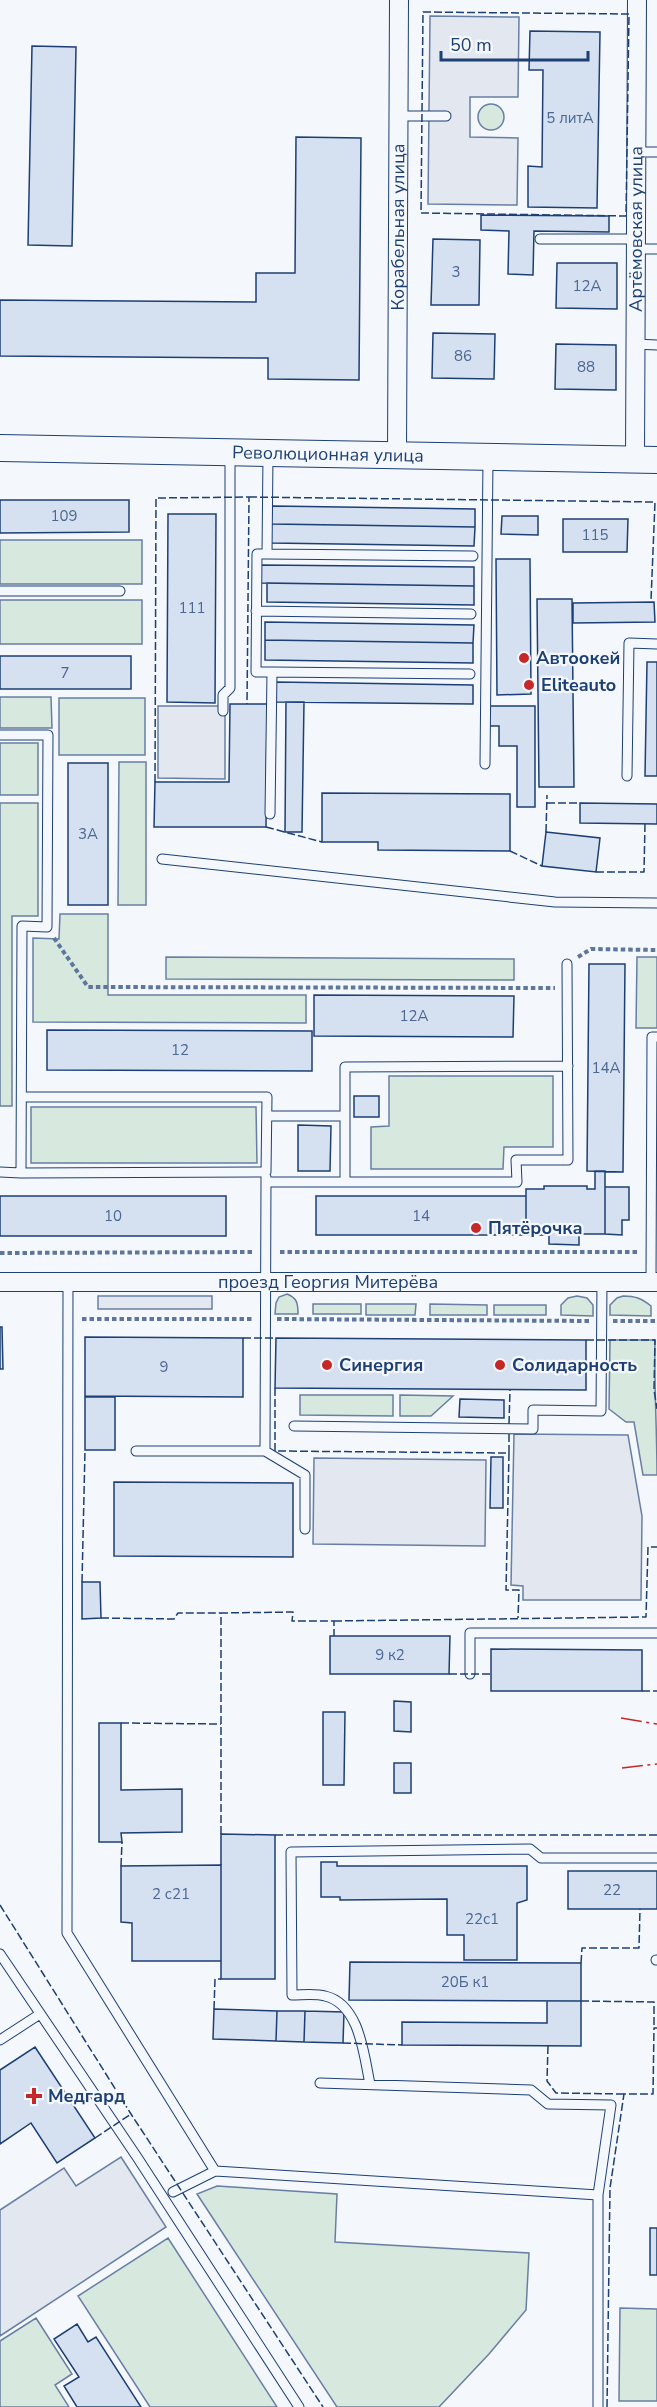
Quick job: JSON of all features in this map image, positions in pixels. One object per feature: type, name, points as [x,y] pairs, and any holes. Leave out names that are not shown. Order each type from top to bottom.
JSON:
[{"type":"main road","name":"Революционная улица","points":[[0,448],[646,460]]},
{"type":"street","name":"Корабельная улица","points":[[397,455],[399,0]]},
{"type":"street","name":"Артёмовская улица","points":[[637,0],[635,344],[646,460]]},
{"type":"street","name":"проезд Георгия Митерёва","points":[[0,1282],[654,1282]]},
{"type":"lane","points":[[398,116],[446,116]]},
{"type":"lane","points":[[636,152],[657,152]]},
{"type":"lane","points":[[540,239],[636,244],[657,249]]},
{"type":"lane","points":[[635,344],[657,345]]},
{"type":"lane","points":[[223,711],[223,695],[230,688],[230,452]]},
{"type":"lane","points":[[267,554],[268,453]]},
{"type":"lane","points":[[485,764],[488,457]]},
{"type":"lane","points":[[470,674],[256,672],[256,611],[257,554],[472,556]]},
{"type":"lane","points":[[0,591],[120,591]]},
{"type":"lane","points":[[256,611],[471,614]]},
{"type":"lane","points":[[627,776],[629,643],[657,644]]},
{"type":"lane","points":[[270,814],[272,672]]},
{"type":"lane","points":[[0,735],[48,735],[47,927],[22,926],[21,1173]]},
{"type":"lane","points":[[162,859],[555,902],[657,903]]},
{"type":"lane","points":[[0,1172],[266,1177],[345,1182],[517,1182],[516,1160],[568,1160],[567,964]]},
{"type":"lane","points":[[654,1282],[650,1252],[654,1180],[652,1037],[657,1037]]},
{"type":"lane","points":[[345,1182],[345,1067],[568,1066]]},
{"type":"lane","points":[[22,1097],[267,1097],[265,1451]]},
{"type":"lane","points":[[267,1116],[345,1116]]},
{"type":"lane","points":[[68,1282],[67,1933],[215,2171]]},
{"type":"lane","points":[[294,1426],[533,1429],[533,1410],[600,1411],[602,1282]]},
{"type":"lane","points":[[135,1451],[265,1451],[305,1475],[304,1529]]},
{"type":"lane","points":[[470,1674],[470,1634],[657,1633]]},
{"type":"lane","points":[[370,2084],[361,2044],[351,2015],[343,2004],[326,1996],[292,1995],[291,1852],[530,1850],[541,1858],[657,1858]]},
{"type":"lane","points":[[0,1954],[137,2157],[299,2407]]},
{"type":"lane","points":[[0,2040],[40,2014]]},
{"type":"lane","points":[[320,2083],[531,2090],[548,2104],[611,2105],[597,2195],[598,2407]]},
{"type":"lane","points":[[173,2192],[215,2171],[597,2195]]},
{"type":"path","points":[[47,927],[88,987],[567,988]]},
{"type":"path","points":[[567,964],[591,950],[657,950]]},
{"type":"path","points":[[0,1253],[650,1252]]},
{"type":"path","points":[[68,1319],[657,1321]]},
{"type":"shaded area","points":[[430,16],[519,17],[518,97],[470,97],[470,137],[518,138],[517,205],[428,204]]},
{"type":"shaded area","points":[[491,104],[500,108],[504,117],[500,126],[491,130],[482,126],[478,117],[482,108]]},
{"type":"shaded area","points":[[0,540],[142,540],[142,584],[0,584]]},
{"type":"shaded area","points":[[0,600],[142,600],[142,644],[0,644]]},
{"type":"shaded area","points":[[0,697],[51,697],[52,728],[0,728]]},
{"type":"shaded area","points":[[59,698],[145,698],[145,755],[59,755]]},
{"type":"shaded area","points":[[158,706],[225,706],[225,779],[158,778]]},
{"type":"shaded area","points":[[0,743],[38,743],[38,795],[0,795]]},
{"type":"shaded area","points":[[119,762],[146,762],[146,905],[118,905]]},
{"type":"shaded area","points":[[0,803],[38,803],[38,916],[12,916],[12,1106],[0,1106]]},
{"type":"shaded area","points":[[60,914],[108,914],[108,995],[306,995],[306,1023],[33,1022],[33,938],[59,939]]},
{"type":"shaded area","points":[[166,957],[514,959],[514,980],[166,979]]},
{"type":"shaded area","points":[[637,957],[657,957],[657,1028],[636,1028]]},
{"type":"shaded area","points":[[389,1076],[553,1076],[553,1147],[504,1147],[503,1169],[371,1169],[371,1127],[389,1126]]},
{"type":"shaded area","points":[[31,1107],[256,1107],[257,1163],[31,1163]]},
{"type":"shaded area","points":[[287,1294],[296,1301],[298,1314],[275,1314],[279,1297]]},
{"type":"shaded area","points":[[98,1296],[212,1296],[212,1309],[98,1309]]},
{"type":"shaded area","points":[[577,1296],[587,1298],[593,1305],[593,1316],[561,1315],[561,1305],[568,1298]]},
{"type":"shaded area","points":[[623,1296],[638,1298],[647,1303],[651,1306],[651,1316],[610,1315],[610,1305]]},
{"type":"shaded area","points":[[313,1304],[361,1304],[361,1314],[313,1314]]},
{"type":"shaded area","points":[[366,1304],[416,1304],[415,1315],[366,1315]]},
{"type":"shaded area","points":[[430,1304],[487,1305],[487,1315],[430,1315]]},
{"type":"shaded area","points":[[494,1305],[546,1305],[546,1315],[494,1315]]},
{"type":"shaded area","points":[[610,1340],[655,1340],[657,1475],[643,1475],[634,1422],[626,1422],[609,1409]]},
{"type":"shaded area","points":[[300,1395],[393,1395],[393,1416],[300,1415]]},
{"type":"shaded area","points":[[400,1395],[453,1396],[431,1416],[400,1416]]},
{"type":"shaded area","points":[[514,1434],[628,1435],[642,1516],[641,1600],[523,1600],[523,1586],[511,1585]]},
{"type":"shaded area","points":[[314,1458],[486,1460],[485,1546],[313,1544]]},
{"type":"shaded area","points":[[121,2157],[166,2227],[0,2336],[0,2210],[64,2168],[76,2186]]},
{"type":"shaded area","points":[[217,2186],[337,2194],[335,2242],[529,2253],[526,2310],[489,2354],[439,2407],[337,2407],[197,2194]]},
{"type":"shaded area","points":[[168,2238],[277,2407],[150,2407],[78,2296]]},
{"type":"shaded area","points":[[620,2308],[657,2309],[657,2401],[619,2401]]},
{"type":"shaded area","points":[[36,2318],[72,2374],[55,2385],[69,2407],[0,2407],[0,2341]]},
{"type":"building","points":[[530,31],[600,32],[597,208],[528,207],[528,166],[542,167],[543,70],[529,70]]},
{"type":"building","points":[[32,46],[76,47],[72,246],[28,245]]},
{"type":"building","points":[[296,137],[361,138],[359,380],[268,379],[268,358],[0,356],[0,300],[256,302],[256,273],[295,273]]},
{"type":"building","points":[[481,215],[609,216],[609,232],[534,231],[533,275],[508,274],[509,231],[481,230]]},
{"type":"building","points":[[433,239],[480,240],[479,305],[431,305]]},
{"type":"building","points":[[557,263],[617,263],[617,309],[556,308]]},
{"type":"building","points":[[433,333],[495,334],[494,379],[432,378]]},
{"type":"building","points":[[556,344],[616,345],[616,390],[555,389]]},
{"type":"building","points":[[0,500],[129,500],[129,532],[0,533]]},
{"type":"building","points":[[272,506],[475,509],[475,527],[271,524]]},
{"type":"building","points":[[168,514],[216,514],[215,703],[167,702]]},
{"type":"building","points":[[502,516],[538,516],[538,535],[501,534]]},
{"type":"building","points":[[563,519],[628,519],[627,552],[563,552]]},
{"type":"building","points":[[271,524],[475,527],[474,546],[271,543]]},
{"type":"building","points":[[496,559],[530,559],[531,694],[497,695]]},
{"type":"building","points":[[261,565],[474,567],[474,586],[261,583]]},
{"type":"building","points":[[267,583],[474,586],[474,605],[267,602]]},
{"type":"building","points":[[537,599],[572,599],[574,787],[539,787]]},
{"type":"building","points":[[654,602],[655,622],[573,623],[573,603]]},
{"type":"building","points":[[265,622],[474,625],[473,643],[265,640]]},
{"type":"building","points":[[265,640],[473,643],[473,663],[265,660]]},
{"type":"building","points":[[0,656],[131,656],[131,689],[0,689]]},
{"type":"building","points":[[647,662],[657,662],[657,776],[645,776]]},
{"type":"building","points":[[276,682],[473,685],[473,704],[276,702]]},
{"type":"building","points":[[286,702],[304,702],[302,832],[285,832]]},
{"type":"building","points":[[230,704],[267,704],[266,827],[154,827],[155,782],[229,782]]},
{"type":"building","points":[[487,706],[535,706],[535,807],[517,807],[517,746],[499,746],[499,726],[487,726]]},
{"type":"building","points":[[68,763],[108,763],[108,905],[68,905]]},
{"type":"building","points":[[322,793],[510,794],[510,851],[378,850],[378,842],[322,842]]},
{"type":"building","points":[[580,803],[657,804],[657,824],[580,823]]},
{"type":"building","points":[[546,832],[600,838],[596,872],[542,866]]},
{"type":"building","points":[[589,964],[625,964],[623,1172],[587,1171]]},
{"type":"building","points":[[314,995],[514,996],[513,1037],[314,1036]]},
{"type":"building","points":[[47,1030],[312,1031],[312,1071],[47,1070]]},
{"type":"building","points":[[354,1096],[379,1096],[379,1117],[354,1117]]},
{"type":"building","points":[[298,1125],[331,1126],[330,1171],[298,1171]]},
{"type":"building","points":[[595,1171],[605,1171],[605,1234],[579,1234],[579,1245],[549,1244],[549,1235],[526,1235],[526,1189],[544,1189],[544,1186],[587,1186],[587,1189],[595,1189]]},
{"type":"building","points":[[605,1187],[629,1187],[629,1220],[622,1220],[622,1235],[605,1234]]},
{"type":"building","points":[[0,1196],[226,1196],[226,1236],[0,1236]]},
{"type":"building","points":[[316,1196],[526,1196],[526,1235],[316,1235]]},
{"type":"building","points":[[0,1327],[2,1327],[3,1369],[0,1369]]},
{"type":"building","points":[[85,1337],[243,1338],[243,1397],[85,1396]]},
{"type":"building","points":[[276,1338],[586,1340],[586,1390],[275,1388]]},
{"type":"building","points":[[85,1397],[115,1397],[115,1450],[85,1450]]},
{"type":"building","points":[[460,1399],[504,1400],[504,1418],[459,1417]]},
{"type":"building","points":[[491,1457],[503,1457],[503,1508],[490,1508]]},
{"type":"building","points":[[114,1482],[293,1483],[293,1557],[114,1556]]},
{"type":"building","points":[[82,1582],[100,1582],[101,1618],[82,1619]]},
{"type":"building","points":[[330,1636],[450,1636],[449,1674],[330,1674]]},
{"type":"building","points":[[491,1649],[642,1650],[642,1691],[491,1691]]},
{"type":"building","points":[[394,1701],[411,1702],[411,1732],[394,1731]]},
{"type":"building","points":[[323,1712],[345,1712],[344,1785],[323,1785]]},
{"type":"building","points":[[99,1723],[121,1723],[121,1790],[182,1789],[182,1832],[121,1833],[122,1842],[99,1842]]},
{"type":"building","points":[[394,1763],[411,1763],[411,1793],[394,1793]]},
{"type":"building","points":[[221,1834],[275,1835],[275,1979],[221,1979]]},
{"type":"building","points":[[321,1862],[337,1862],[337,1866],[527,1866],[527,1900],[517,1903],[517,1960],[464,1960],[464,1935],[447,1935],[447,1899],[340,1900],[340,1897],[321,1897]]},
{"type":"building","points":[[221,1865],[221,1961],[132,1961],[132,1923],[121,1922],[121,1866]]},
{"type":"building","points":[[568,1871],[657,1871],[657,1909],[568,1909]]},
{"type":"building","points":[[350,1962],[581,1963],[581,2001],[349,2000]]},
{"type":"building","points":[[547,2001],[581,2001],[581,2046],[402,2045],[402,2022],[547,2023]]},
{"type":"building","points":[[214,2009],[277,2011],[276,2041],[213,2039]]},
{"type":"building","points":[[277,2011],[305,2011],[304,2042],[276,2041]]},
{"type":"building","points":[[305,2011],[344,2012],[343,2043],[304,2042]]},
{"type":"building","name":"Медгард","points":[[35,2047],[95,2138],[57,2163],[31,2123],[0,2144],[0,2070]]},
{"type":"building","points":[[650,2228],[657,2228],[657,2275],[650,2275]]},
{"type":"building","points":[[77,2324],[88,2342],[96,2337],[141,2407],[77,2407],[64,2386],[79,2377],[54,2339]]},
{"type":"fence","points":[[423,12],[629,14],[626,216],[421,213],[423,12]]},
{"type":"fence","points":[[249,497],[655,502],[651,600]]},
{"type":"fence","points":[[155,782],[156,498],[249,497],[247,704]]},
{"type":"fence","points":[[546,832],[547,795]]},
{"type":"fence","points":[[547,803],[580,803]]},
{"type":"fence","points":[[596,872],[644,872],[645,824]]},
{"type":"fence","points":[[266,827],[322,842]]},
{"type":"fence","points":[[510,851],[542,866]]},
{"type":"fence","points":[[243,1338],[276,1338]]},
{"type":"fence","points":[[586,1340],[655,1340],[654,1390],[657,1409]]},
{"type":"fence","points":[[275,1388],[275,1451],[509,1453],[506,1590],[519,1590],[518,1618]]},
{"type":"fence","points":[[509,1424],[510,1390]]},
{"type":"fence","points":[[509,1434],[509,1453]]},
{"type":"fence","points":[[82,1582],[85,1450]]},
{"type":"fence","points":[[334,1621],[646,1617],[648,1547],[657,1547]]},
{"type":"fence","points":[[221,1834],[221,1613],[293,1612],[292,1621],[334,1621],[334,1636]]},
{"type":"fence","points":[[101,1618],[174,1619],[178,1613],[221,1613]]},
{"type":"fence","points":[[449,1674],[491,1674]]},
{"type":"fence","points":[[642,1691],[657,1691]]},
{"type":"fence","points":[[121,1723],[221,1724]]},
{"type":"fence","points":[[275,1835],[657,1835]]},
{"type":"fence","points":[[121,1866],[122,1842]]},
{"type":"fence","points":[[0,1905],[131,2114],[323,2407]]},
{"type":"fence","points":[[581,1963],[582,1948],[639,1948],[640,1909]]},
{"type":"fence","points":[[214,2009],[215,1979],[221,1979]]},
{"type":"fence","points":[[581,2001],[654,2002],[654,2028]]},
{"type":"fence","points":[[607,2407],[610,2188],[624,2094],[653,2094],[654,2028],[657,2028]]},
{"type":"fence","points":[[343,2043],[402,2045]]},
{"type":"fence","points":[[548,2046],[547,2081],[556,2093],[624,2094]]},
{"type":"fence","points":[[95,2138],[131,2114]]},
{"type":"power","points":[[621,1718],[657,1724]]},
{"type":"power","points":[[622,1768],[657,1764]]},
{"type":"place","name":"Автоокей","points":[[524,658]]},
{"type":"place","name":"Eliteauto","points":[[529,685]]},
{"type":"place","name":"Пятёрочка","points":[[476,1228]]},
{"type":"place","name":"Синергия","points":[[327,1365]]},
{"type":"place","name":"Солидарность","points":[[500,1365]]},
{"type":"place","name":"Медгард","points":[[34,2096]]}]
